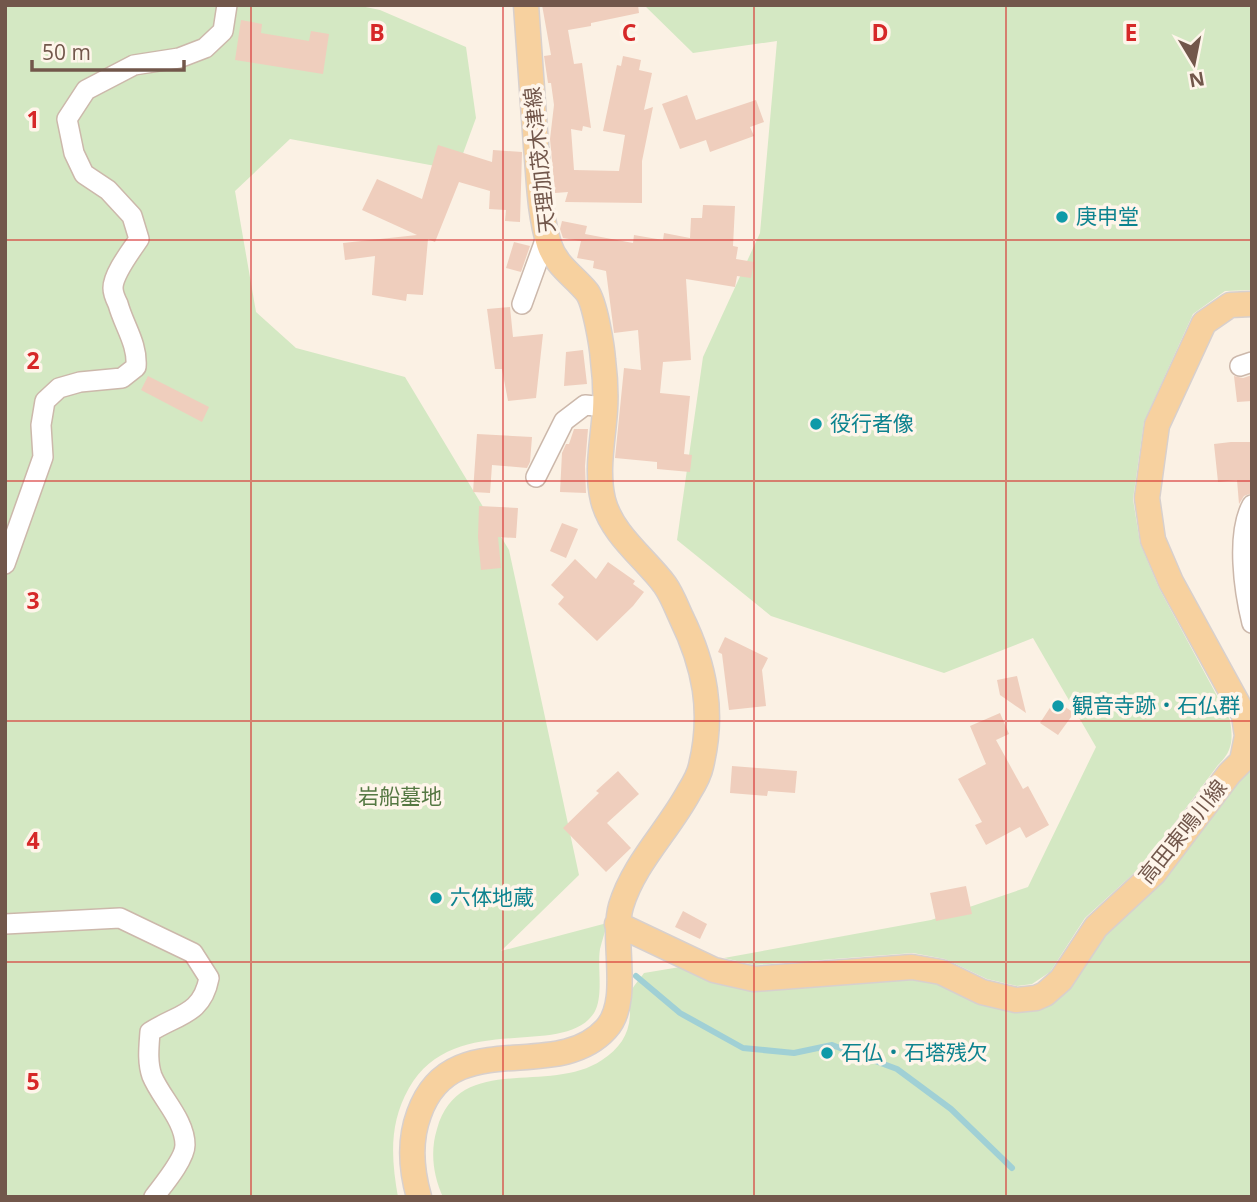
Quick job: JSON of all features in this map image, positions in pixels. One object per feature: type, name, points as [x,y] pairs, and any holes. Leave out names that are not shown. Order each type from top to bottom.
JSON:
[{"type":"main road","name":"天理加茂木津線","points":[[419,1197],[412,1167],[412,1142],[416,1120],[429,1093],[448,1074],[468,1063],[572,1051],[600,1035],[613,1020],[618,998],[620,953],[617,924],[620,909],[631,878],[679,811],[700,772],[708,734],[707,693],[692,641],[667,587],[620,533],[604,504],[598,474],[606,407],[603,360],[590,295],[555,260],[547,235],[541,201],[526,5]]},
{"type":"main road","name":"高田東鳴川線","points":[[617,924],[714,970],[754,979],[912,967],[941,972],[982,992],[1016,1000],[1036,998],[1054,988],[1096,927],[1154,873],[1229,774],[1247,762],[1244,715],[1171,582],[1153,540],[1147,498],[1157,425],[1204,323],[1230,305],[1252,303]]},
{"type":"street","points":[[5,564],[43,457],[41,425],[45,401],[59,388],[80,382],[122,378],[136,367],[137,355],[133,341],[113,288],[123,263],[139,239],[132,216],[108,190],[84,174],[74,153],[67,120],[86,90],[110,77],[134,65],[179,58],[205,48],[223,31],[227,5]]},
{"type":"street","points":[[522,304],[547,235]]},
{"type":"street","points":[[536,477],[564,421],[585,405],[606,407]]},
{"type":"street","points":[[1251,506],[1242,555],[1247,604],[1252,623]]},
{"type":"street","points":[[5,924],[120,918],[193,953],[209,978],[201,1002],[190,1012],[150,1032],[151,1074],[181,1127],[185,1147],[172,1172],[154,1197]]},
{"type":"green space","name":"岩船墓地","points":[[5,5],[356,5],[380,10],[466,47],[476,118],[457,170],[290,139],[235,191],[256,312],[296,348],[405,377],[509,550],[579,875],[501,951],[607,923],[599,957],[600,990],[597,1006],[594,1013],[579,1026],[558,1033],[479,1042],[453,1050],[429,1064],[409,1088],[398,1114],[393,1141],[398,1197],[5,1197]]},
{"type":"green space","points":[[644,5],[1252,5],[1252,290],[1225,291],[1193,314],[1144,422],[1133,499],[1140,543],[1159,588],[1230,720],[1231,744],[1227,755],[1144,864],[1085,918],[1050,972],[1032,984],[1017,986],[987,979],[945,959],[913,953],[754,965],[724,958],[931,920],[1028,887],[1096,747],[1033,638],[944,673],[771,616],[677,540],[703,357],[760,233],[777,41],[693,53]]},
{"type":"green space","points":[[1252,769],[1252,1197],[443,1197],[437,1181],[433,1155],[437,1129],[448,1105],[465,1090],[485,1082],[557,1075],[581,1070],[602,1060],[614,1051],[626,1034],[630,1020],[631,991],[644,973],[680,967],[709,982],[753,991],[911,979],[937,983],[1014,1012],[1040,1010],[1071,988],[1106,935],[1163,881],[1238,782]]},
{"type":"building","points":[[542,5],[638,5],[639,13],[568,30],[574,64],[582,63],[591,128],[583,126],[582,131],[571,129],[574,170],[619,171],[625,135],[603,131],[617,65],[621,66],[623,56],[641,60],[639,70],[652,73],[644,110],[653,107],[642,161],[642,203],[565,202],[568,192],[555,193],[550,139],[554,105],[544,56],[551,55]]},
{"type":"building","points":[[241,20],[262,24],[261,33],[309,41],[311,31],[329,34],[323,74],[235,60]]},
{"type":"building","points":[[687,95],[696,120],[756,100],[764,122],[750,127],[754,136],[710,152],[706,140],[680,149],[662,104]]},
{"type":"building","points":[[438,145],[492,162],[493,150],[522,152],[520,222],[505,221],[506,210],[489,209],[490,191],[459,182],[435,242],[428,239],[423,295],[407,294],[406,301],[372,295],[375,256],[345,260],[343,243],[417,235],[362,210],[377,179],[422,199]]},
{"type":"building","points":[[703,205],[735,206],[733,246],[738,247],[736,259],[754,262],[751,278],[737,276],[735,287],[686,279],[691,360],[663,362],[660,393],[690,396],[684,454],[692,455],[690,472],[657,469],[657,462],[615,458],[624,368],[641,370],[638,330],[614,333],[606,271],[593,268],[594,261],[577,258],[581,241],[563,238],[560,229],[562,221],[587,226],[585,234],[633,243],[634,235],[663,240],[664,233],[690,238],[691,218],[702,218]]},
{"type":"building","points":[[514,242],[530,246],[521,272],[506,268]]},
{"type":"building","points":[[510,307],[513,337],[543,334],[536,398],[508,401],[502,369],[495,369],[487,309]]},
{"type":"building","points":[[583,350],[587,384],[564,386],[566,352]]},
{"type":"building","points":[[1252,375],[1252,401],[1237,402],[1234,376],[1243,378]]},
{"type":"building","points":[[148,376],[209,407],[202,422],[141,390]]},
{"type":"building","points":[[574,429],[588,429],[586,493],[560,492],[562,453],[566,444],[569,444]]},
{"type":"building","points":[[477,434],[532,437],[527,468],[492,465],[490,493],[473,492]]},
{"type":"building","points":[[1252,442],[1252,493],[1244,496],[1239,504],[1237,480],[1218,482],[1214,444]]},
{"type":"building","points":[[479,506],[518,508],[516,538],[498,537],[501,568],[481,570]]},
{"type":"building","points":[[562,523],[578,529],[566,558],[550,551]]},
{"type":"building","points":[[575,559],[596,579],[608,562],[635,581],[633,584],[644,592],[597,641],[558,604],[564,597],[551,585]]},
{"type":"building","points":[[725,637],[768,658],[762,670],[766,706],[729,710],[722,654],[718,652]]},
{"type":"building","points":[[1017,676],[1026,713],[1000,695],[997,680]]},
{"type":"building","points":[[1055,700],[1074,713],[1058,735],[1040,723]]},
{"type":"building","points":[[1000,713],[1009,734],[996,740],[1023,789],[1028,786],[1049,825],[1026,838],[1020,827],[986,845],[975,825],[982,822],[958,779],[986,764],[970,726]]},
{"type":"building","points":[[732,766],[797,771],[795,793],[768,791],[767,796],[730,793]]},
{"type":"building","points":[[618,771],[639,794],[607,823],[631,848],[606,872],[563,828]]},
{"type":"building","points":[[966,886],[972,914],[936,921],[930,893]]},
{"type":"building","points":[[683,911],[707,924],[700,939],[675,927]]},
{"type":"waterway","points":[[636,976],[680,1013],[743,1048],[794,1053],[832,1045],[897,1069],[951,1109],[1012,1168]]},
{"type":"place","name":"庚申堂","points":[[1062,217]]},
{"type":"place","name":"役行者像","points":[[816,424]]},
{"type":"place","name":"観音寺跡・石仏群","points":[[1058,706]]},
{"type":"place","name":"六体地蔵","points":[[436,898]]},
{"type":"place","name":"石仏・石塔残欠","points":[[827,1053]]}]
